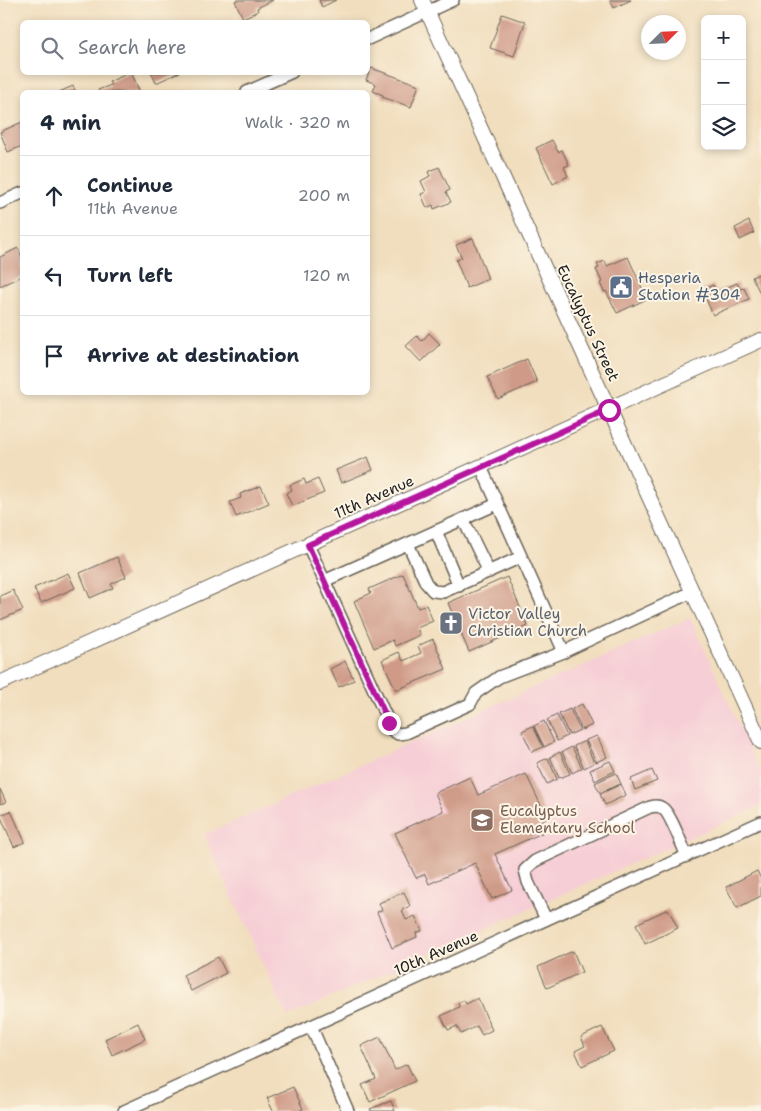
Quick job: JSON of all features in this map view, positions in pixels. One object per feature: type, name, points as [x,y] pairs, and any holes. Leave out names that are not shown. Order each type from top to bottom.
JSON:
[{"type":"main road","name":"Eucalyptus Street","points":[[425,6],[761,742]]},
{"type":"main road","name":"11th Avenue","points":[[0,683],[761,340]]},
{"type":"street","points":[[370,38],[425,6],[453,0]]},
{"type":"street","points":[[252,90],[285,75]]},
{"type":"street","points":[[0,203],[20,194]]},
{"type":"street","points":[[481,467],[564,652]]},
{"type":"street","points":[[324,581],[497,504]]},
{"type":"street","points":[[463,519],[489,572]]},
{"type":"street","points":[[436,531],[459,586]]},
{"type":"street","points":[[408,544],[426,583],[432,591],[443,592],[459,586],[521,557]]},
{"type":"street","points":[[308,545],[392,730],[398,734],[406,733],[470,704],[476,693],[499,678],[564,652],[692,592]]},
{"type":"street","points":[[546,920],[528,882],[525,870],[529,865],[650,807],[657,806],[663,808],[668,814],[687,856]]},
{"type":"street","name":"10th Avenue","points":[[124,1111],[761,822]]},
{"type":"street","points":[[311,1026],[348,1111]]},
{"type":"shaded area","name":"Eucalyptus Elementary School","points":[[690,618],[761,773],[761,806],[287,1017],[204,835]]},
{"type":"building","points":[[273,0],[257,8],[258,11],[243,18],[235,1]]},
{"type":"building","points":[[319,0],[336,0],[322,7]]},
{"type":"building","points":[[610,0],[631,0],[614,8]]},
{"type":"building","points":[[502,14],[525,22],[514,56],[490,48]]},
{"type":"building","points":[[371,68],[419,85],[411,107],[382,97],[383,95],[373,91],[376,84],[366,80],[370,75]]},
{"type":"building","points":[[124,75],[132,75],[139,90],[98,90],[111,85],[109,82]]},
{"type":"building","points":[[152,75],[173,75],[156,83]]},
{"type":"building","points":[[73,86],[75,90],[64,90]]},
{"type":"building","points":[[20,123],[20,147],[8,152],[0,132]]},
{"type":"building","points":[[552,140],[558,152],[562,150],[569,165],[564,167],[568,176],[553,184],[536,148]]},
{"type":"building","points":[[439,167],[450,190],[446,192],[451,202],[434,209],[433,205],[427,208],[421,194],[426,192],[421,181],[430,176],[428,172]]},
{"type":"building","points":[[749,221],[754,233],[740,240],[735,228]]},
{"type":"building","points":[[473,238],[488,279],[467,288],[456,260],[462,258],[456,245]]},
{"type":"building","points":[[18,248],[20,252],[20,277],[0,286],[0,257]]},
{"type":"building","name":"Hesperia Station #304","points":[[628,257],[647,299],[617,313],[606,291],[604,292],[596,269],[599,268],[597,264],[605,261],[607,266]]},
{"type":"building","points":[[761,273],[761,295],[752,277]]},
{"type":"building","points":[[737,283],[740,289],[744,288],[749,299],[713,315],[702,290],[713,285],[716,292]]},
{"type":"building","points":[[429,333],[440,344],[421,362],[406,346],[417,336],[422,341]]},
{"type":"building","points":[[527,359],[537,382],[498,399],[487,377]]},
{"type":"building","points":[[368,457],[373,470],[341,483],[336,470]]},
{"type":"building","points":[[304,479],[306,484],[318,479],[324,493],[292,506],[286,493],[292,490],[290,485]]},
{"type":"building","points":[[261,486],[269,503],[236,517],[230,502],[241,498],[240,494]]},
{"type":"building","points":[[117,557],[126,577],[111,584],[113,588],[90,598],[80,573]]},
{"type":"building","points":[[68,573],[75,588],[41,603],[34,588]]},
{"type":"building","points":[[403,574],[418,608],[426,605],[433,621],[417,628],[420,635],[395,646],[393,640],[374,648],[354,601],[371,593],[369,589]]},
{"type":"building","points":[[507,577],[528,626],[469,652],[448,603]]},
{"type":"building","points":[[13,590],[23,610],[0,620],[0,596]]},
{"type":"building","points":[[433,639],[446,669],[396,690],[382,660],[399,652],[403,661],[421,653],[418,646]]},
{"type":"building","points":[[345,661],[354,680],[339,687],[330,669]]},
{"type":"building","points":[[582,704],[592,725],[582,730],[572,709]]},
{"type":"building","points":[[570,709],[580,730],[569,735],[559,714]]},
{"type":"building","points":[[557,715],[567,736],[557,741],[547,720]]},
{"type":"building","points":[[544,721],[554,742],[544,747],[534,726]]},
{"type":"building","points":[[533,726],[543,747],[532,752],[522,731]]},
{"type":"building","points":[[597,736],[607,757],[596,762],[586,740]]},
{"type":"building","points":[[585,741],[594,763],[584,768],[574,746]]},
{"type":"building","points":[[572,747],[582,768],[572,773],[562,752]]},
{"type":"building","points":[[560,752],[570,774],[559,778],[550,757]]},
{"type":"building","points":[[548,758],[557,779],[547,784],[537,763]]},
{"type":"building","points":[[610,761],[615,771],[595,781],[590,770]]},
{"type":"building","points":[[652,770],[657,781],[635,790],[631,779]]},
{"type":"building","points":[[616,773],[621,784],[600,793],[595,783]]},
{"type":"building","points":[[526,774],[547,818],[537,823],[542,833],[495,854],[512,890],[492,899],[475,863],[429,884],[425,874],[416,878],[395,833],[443,811],[435,793],[470,777],[478,795]]},
{"type":"building","points":[[621,784],[626,795],[605,805],[600,794]]},
{"type":"building","points":[[0,789],[6,802],[0,804]]},
{"type":"building","points":[[11,811],[25,842],[14,847],[0,815]]},
{"type":"building","points":[[757,871],[761,879],[761,896],[737,908],[726,887]]},
{"type":"building","points":[[404,892],[410,906],[402,910],[406,920],[415,916],[422,931],[416,933],[417,937],[392,948],[377,912],[382,910],[379,903]]},
{"type":"building","points":[[668,909],[678,928],[645,944],[636,924]]},
{"type":"building","points":[[573,951],[582,972],[547,988],[538,967]]},
{"type":"building","points":[[218,957],[226,973],[191,991],[183,975]]},
{"type":"building","points":[[478,998],[492,1030],[482,1035],[477,1026],[461,1034],[457,1026],[448,1030],[441,1016],[459,1007],[458,1003],[464,1000],[466,1004]]},
{"type":"building","points":[[138,1023],[145,1039],[112,1055],[105,1039]]},
{"type":"building","points":[[602,1027],[614,1051],[582,1066],[575,1051],[585,1046],[581,1037]]},
{"type":"building","points":[[380,1037],[395,1070],[407,1064],[415,1081],[370,1102],[362,1085],[376,1079],[361,1046]]},
{"type":"building","points":[[293,1087],[303,1109],[299,1111],[273,1111],[267,1098]]},
{"type":"building","points":[[391,1101],[395,1111],[371,1111],[370,1109]]},
{"type":"place","name":"Hesperia Station #304","points":[[621,287]]},
{"type":"place","name":"Victor Valley Christian Church","points":[[451,623]]},
{"type":"place","name":"Eucalyptus Elementary School","points":[[482,820]]},
{"type":"route","points":[[389,723],[308,545],[609,410]]}]
